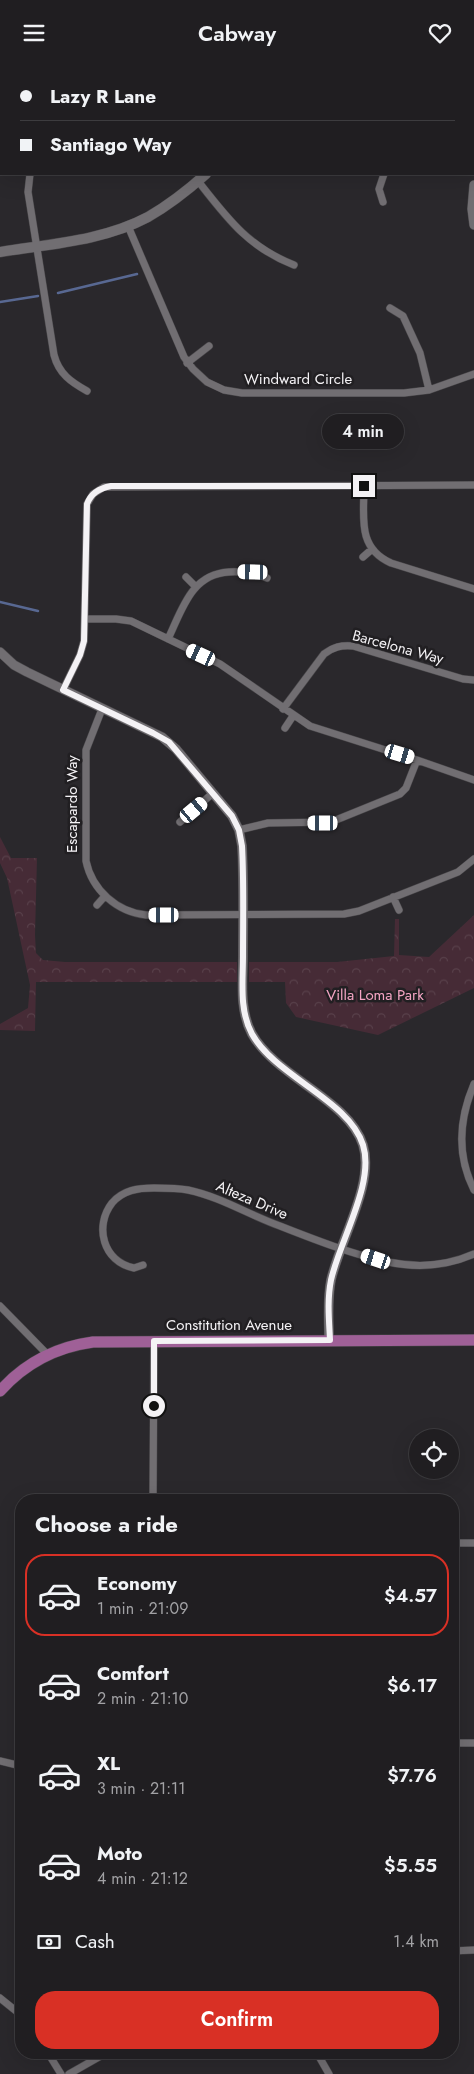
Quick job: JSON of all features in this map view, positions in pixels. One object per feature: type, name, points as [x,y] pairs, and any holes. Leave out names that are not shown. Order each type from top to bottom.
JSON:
[{"type":"main road","points":[[0,252],[94,237],[128,226],[165,206],[202,177]]},
{"type":"main road","name":"Constitution Avenue","points":[[0,1391],[17,1374],[47,1355],[63,1347],[93,1342],[474,1340]]},
{"type":"street","points":[[30,175],[28,191],[56,363],[65,376],[87,391]]},
{"type":"street","points":[[383,202],[379,189],[384,175]]},
{"type":"street","points":[[202,177],[240,232],[265,251],[294,265]]},
{"type":"street","points":[[474,185],[472,209],[474,225]]},
{"type":"street","name":"Windward Circle","points":[[128,226],[187,363],[207,382],[234,392],[404,393],[429,390],[474,374]]},
{"type":"street","points":[[390,308],[403,316],[420,353],[429,390]]},
{"type":"street","points":[[187,363],[209,346]]},
{"type":"street","points":[[63,690],[83,648],[86,511],[89,499],[104,487],[474,485]]},
{"type":"street","points":[[364,486],[364,527],[372,550],[382,559],[391,563],[474,589]]},
{"type":"street","points":[[363,557],[372,550]]},
{"type":"street","points":[[168,639],[195,586],[206,578],[222,573],[253,572],[267,578]]},
{"type":"street","points":[[186,577],[195,586]]},
{"type":"street","points":[[85,619],[124,620],[220,664],[310,726],[417,759],[474,780]]},
{"type":"street","name":"Barcelona Way","points":[[284,709],[324,654],[330,649],[345,645],[463,679],[474,680]]},
{"type":"street","points":[[2,658],[169,742],[232,816],[239,830],[243,857],[243,1006],[251,1033],[272,1059],[348,1120],[363,1145],[366,1166],[365,1175],[340,1247],[329,1291],[330,1340]]},
{"type":"street","name":"Escapardo Way","points":[[102,709],[86,750],[85,853],[90,874],[105,896],[121,908],[136,914],[243,916],[344,914],[360,911],[458,872],[474,859]]},
{"type":"street","points":[[285,728],[294,716]]},
{"type":"street","points":[[239,830],[262,823],[323,823],[347,817],[400,794],[406,789],[417,759]]},
{"type":"street","points":[[180,822],[213,793]]},
{"type":"street","points":[[97,905],[105,896]]},
{"type":"street","points":[[393,897],[399,910]]},
{"type":"street","points":[[474,1084],[464,1114],[462,1136],[465,1166],[474,1190]]},
{"type":"street","name":"Alteza Drive","points":[[143,1265],[134,1268],[128,1267],[115,1259],[106,1247],[102,1232],[105,1215],[114,1200],[128,1191],[145,1188],[176,1189],[208,1196],[279,1226],[387,1262],[416,1266],[448,1263],[474,1254]]},
{"type":"street","points":[[0,1306],[47,1355]]},
{"type":"street","points":[[153,1494],[154,1341]]},
{"type":"street","points":[[459,1543],[474,1543]]},
{"type":"street","points":[[459,1743],[474,1743]]},
{"type":"street","points":[[0,1761],[15,1765]]},
{"type":"street","points":[[459,1951],[474,1951]]},
{"type":"street","points":[[0,1998],[15,2010]]},
{"type":"street","points":[[52,2059],[61,2074]]},
{"type":"street","points":[[69,2074],[95,2059]]},
{"type":"street","points":[[320,2059],[329,2074]]},
{"type":"green space","points":[[0,837],[11,858],[37,858],[36,953],[43,960],[65,962],[237,962],[237,982],[36,982],[35,1031],[0,1030],[0,1024],[28,1008],[30,985],[7,878],[0,863]]},
{"type":"green space","name":"Villa Loma Park","points":[[474,915],[474,988],[378,1035],[296,1017],[286,1003],[285,982],[249,982],[249,962],[337,962],[394,956],[395,919],[399,919],[399,955],[429,957]]},
{"type":"waterway","points":[[58,293],[137,274]]},
{"type":"waterway","points":[[0,302],[38,296]]},
{"type":"waterway","points":[[0,602],[38,611]]},
{"type":"route","points":[[154,1406],[154,1341],[330,1340],[328,1301],[331,1278],[340,1247],[362,1189],[366,1166],[363,1145],[354,1127],[348,1120],[272,1059],[257,1043],[251,1033],[243,1006],[243,857],[239,830],[232,816],[169,742],[63,690],[80,655],[84,641],[87,504],[89,499],[98,490],[111,486],[364,486]]}]
